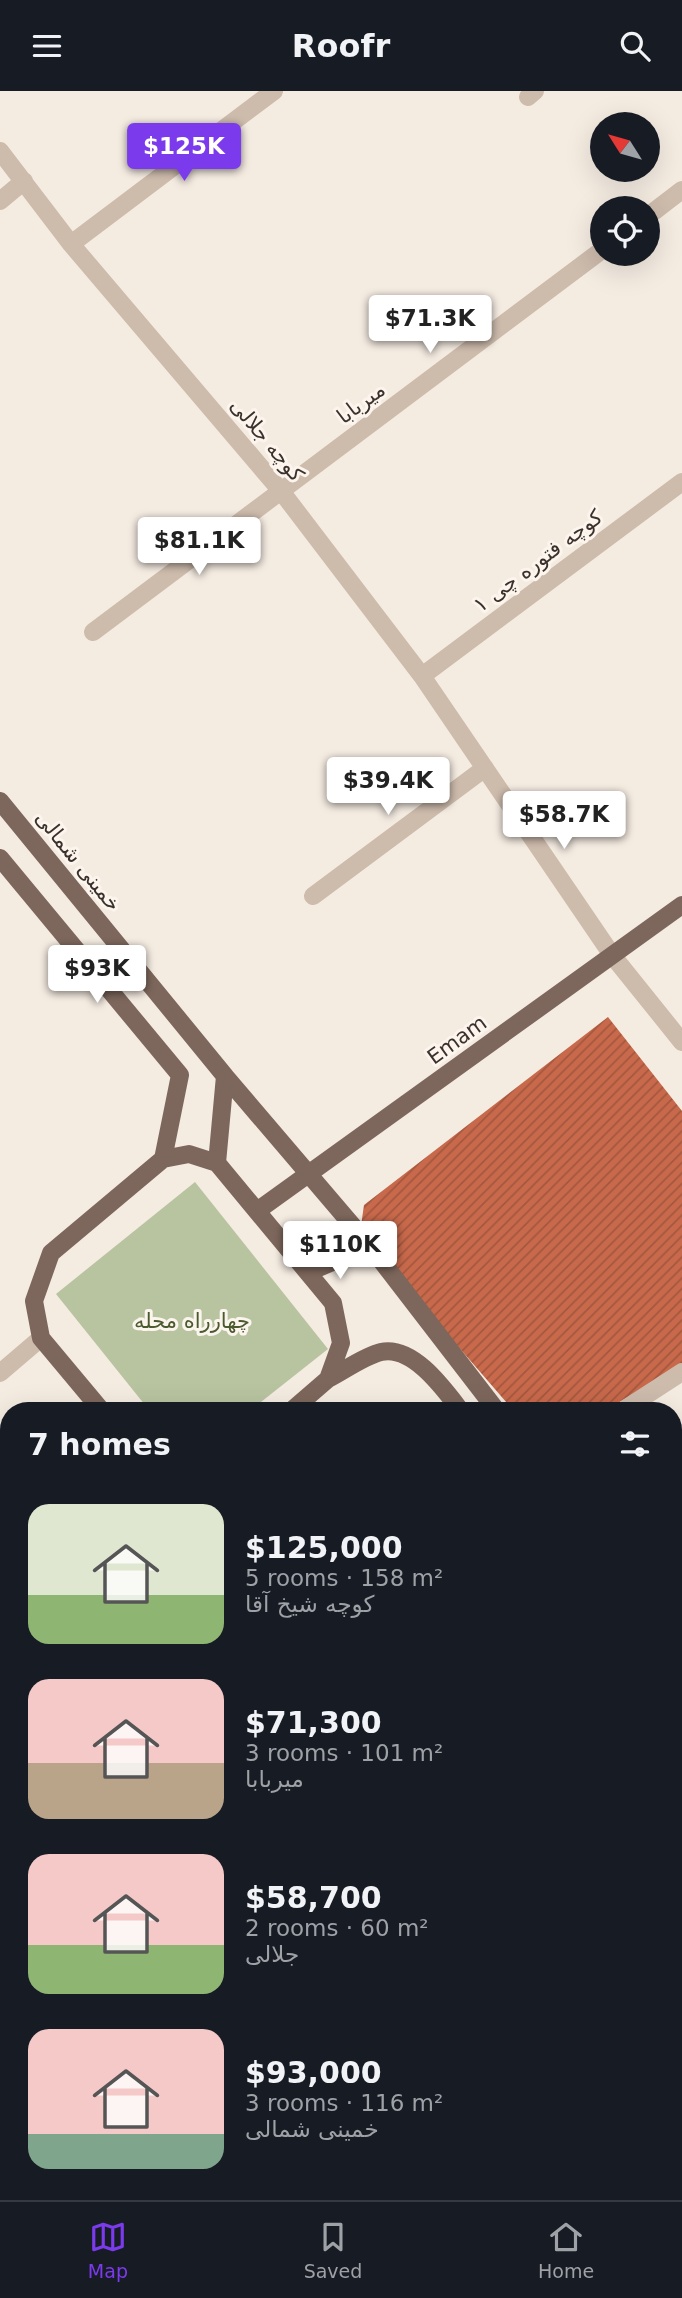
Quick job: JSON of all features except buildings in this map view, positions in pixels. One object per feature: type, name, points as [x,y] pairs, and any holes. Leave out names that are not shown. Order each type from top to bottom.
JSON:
[{"type":"main road","name":"خمینی شمالی","points":[[0,801],[225,1076],[370,1246],[490,1402]]},
{"type":"main road","points":[[0,858],[180,1075],[163,1159]]},
{"type":"main road","name":"Emam","points":[[257,1211],[682,905]]},
{"type":"main road","points":[[217,1163],[225,1076]]},
{"type":"main road","points":[[94,1402],[41,1338],[34,1301],[51,1253],[163,1159],[189,1154],[217,1163],[333,1303],[341,1343],[328,1379]]},
{"type":"main road","points":[[309,1272],[370,1246]]},
{"type":"main road","points":[[301,1402],[328,1379],[382,1352],[405,1355],[441,1384],[454,1402]]},
{"type":"street","points":[[71,244],[274,91]]},
{"type":"street","name":"کوچه جلالی","points":[[0,151],[71,244],[281,491],[422,676],[612,955],[682,1042]]},
{"type":"street","points":[[0,201],[24,181]]},
{"type":"street","points":[[660,207],[682,190]]},
{"type":"street","name":"میربابا","points":[[93,632],[590,259]]},
{"type":"street","name":"کوچه فتوره چی ۱","points":[[422,676],[682,482]]},
{"type":"street","points":[[313,897],[485,768]]},
{"type":"street","points":[[0,1373],[41,1338]]},
{"type":"street","points":[[636,1402],[682,1372]]},
{"type":"green space","name":"چهارراه محله","points":[[195,1182],[328,1349],[261,1402],[143,1402],[56,1294]]}]
